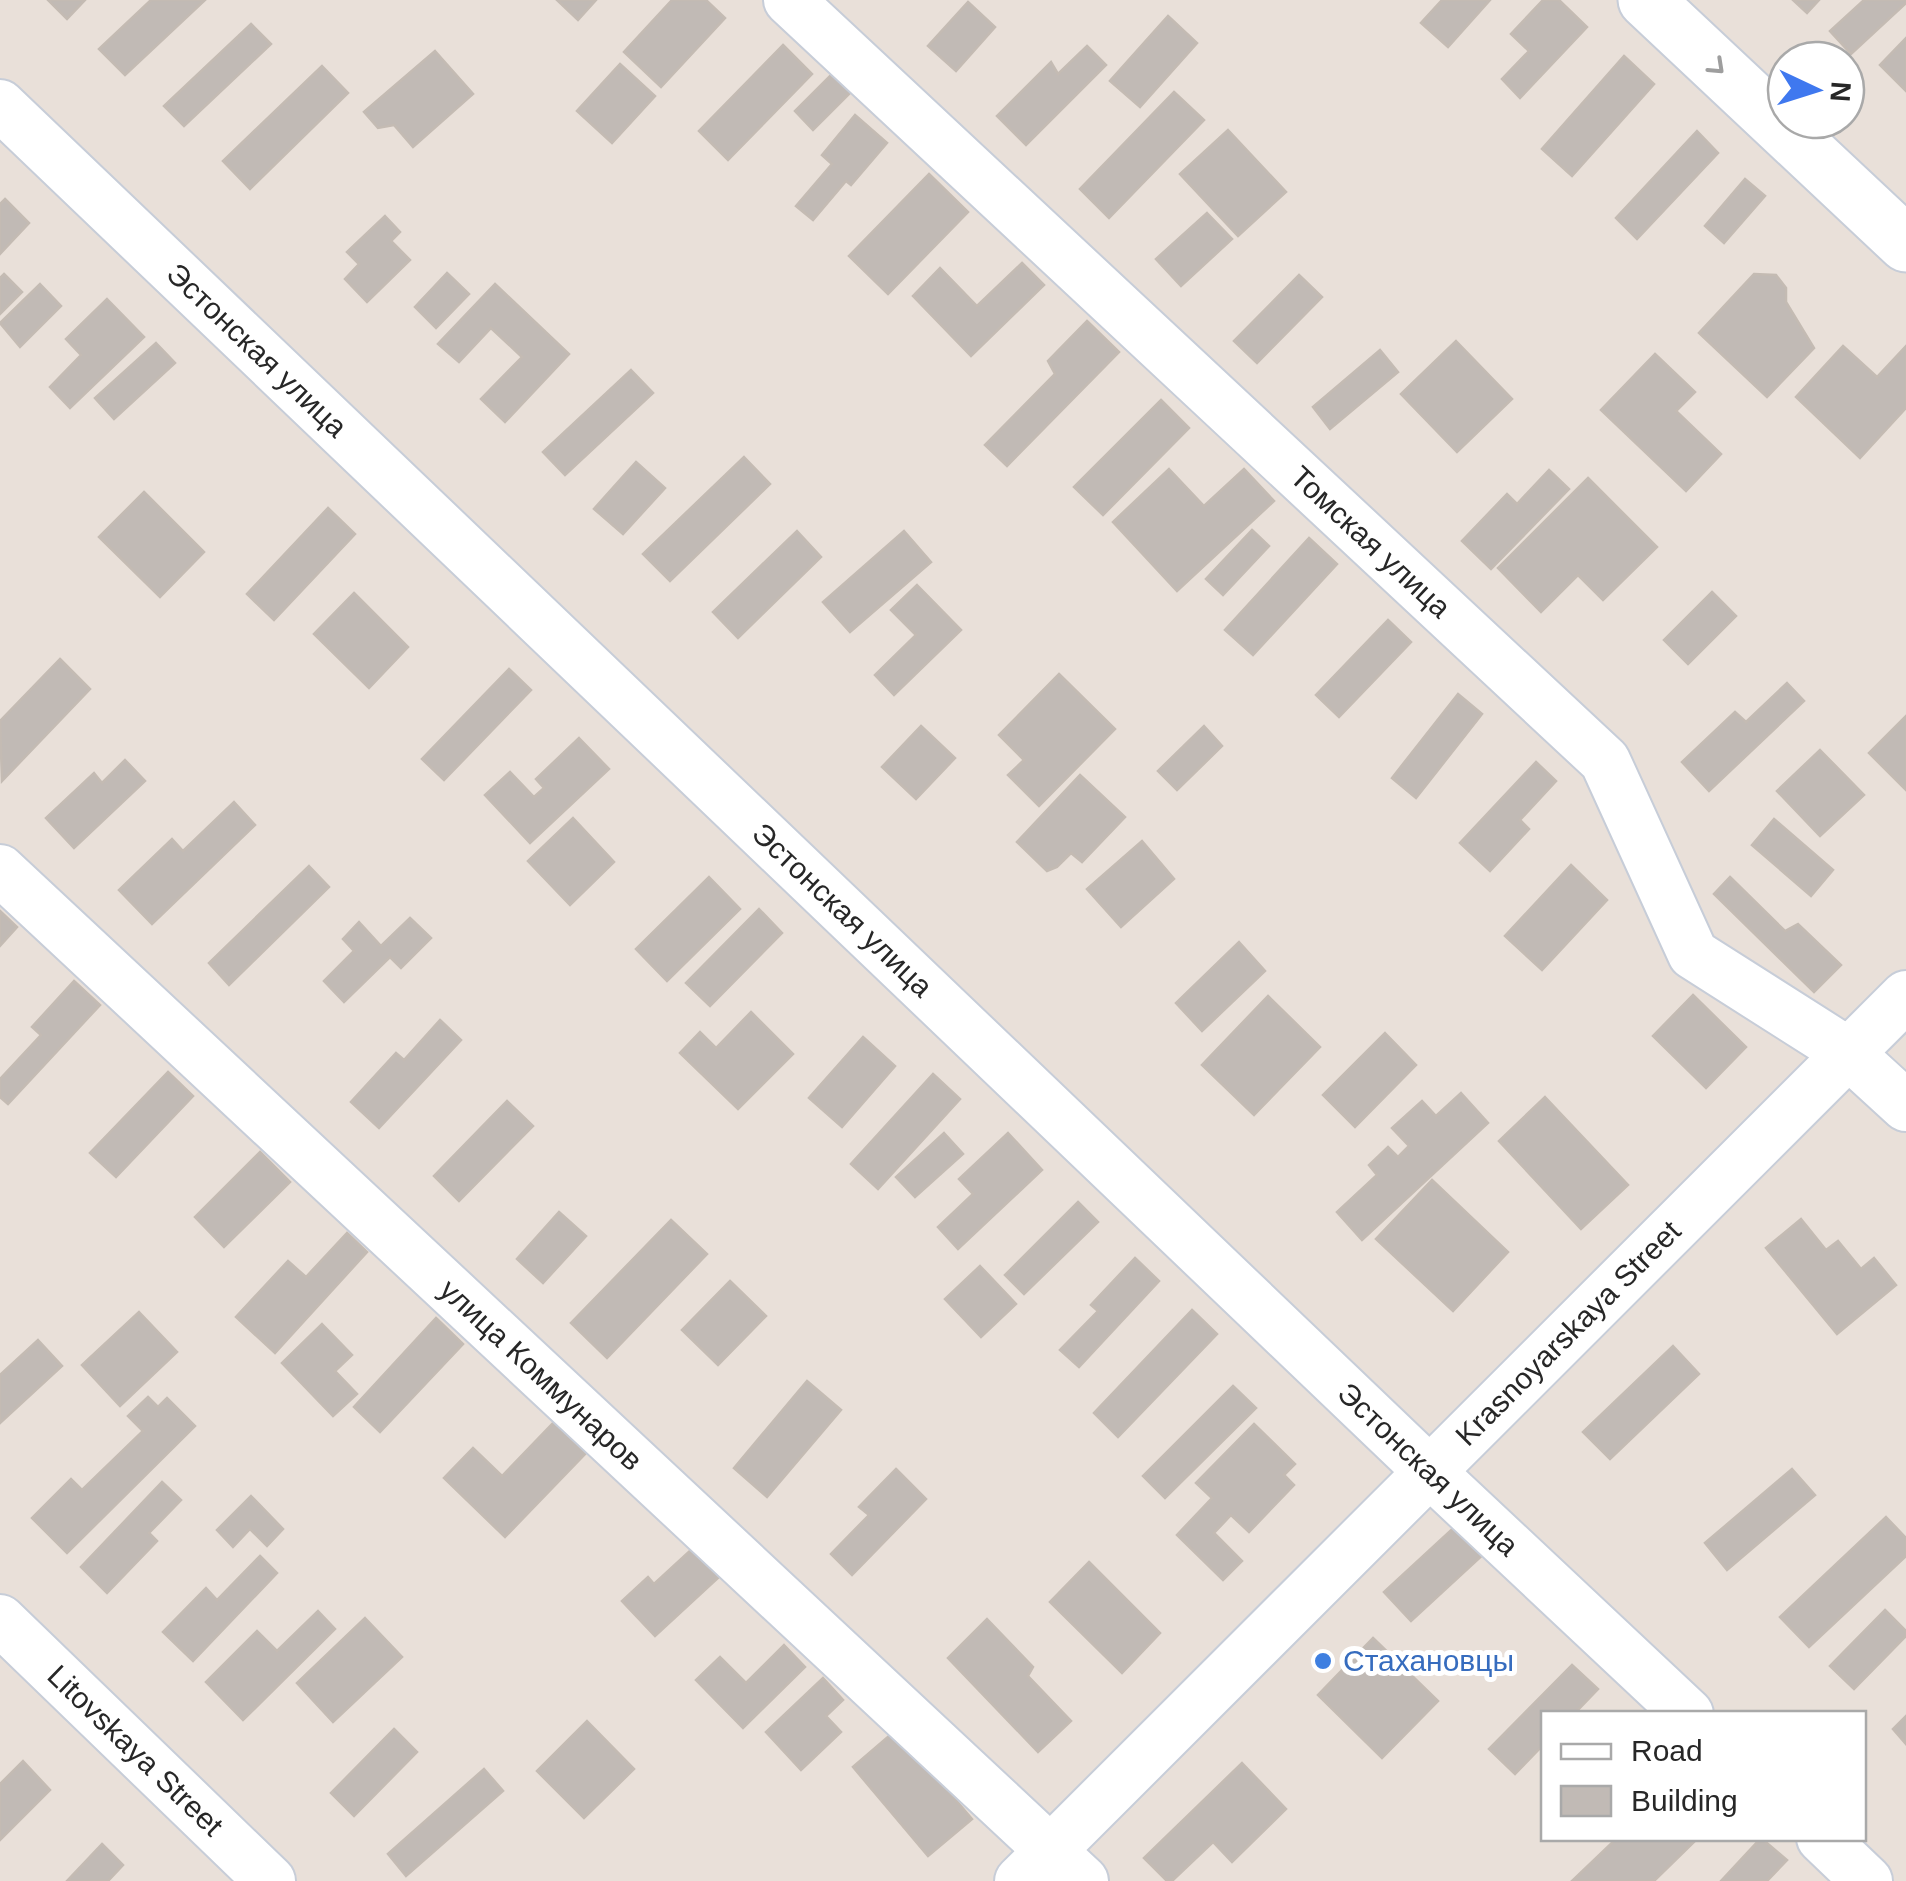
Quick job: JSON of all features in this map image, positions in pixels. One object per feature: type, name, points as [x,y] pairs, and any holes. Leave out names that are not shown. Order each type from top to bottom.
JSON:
[{"type":"main road","points":[[1646,0],[1906,244]]},
{"type":"street","name":"Томская улица","points":[[790,0],[1606,761],[1693,954],[1847,1052],[1906,1106]]},
{"type":"street","name":"Эстонская улица","points":[[0,105],[1429,1472],[1685,1711]]},
{"type":"street","name":"улица Коммунаров","points":[[0,870],[1051,1871]]},
{"type":"street","name":"Krasnoyarskaya Street","points":[[1051,1871],[1429,1472],[1906,996]]},
{"type":"street","name":"Litovskaya Street","points":[[0,1620],[270,1881]]},
{"type":"street","points":[[1825,1841],[1867,1881]]},
{"type":"building","points":[[48,0],[85,0],[67,19]]},
{"type":"building","points":[[151,0],[205,0],[125,75],[99,49]]},
{"type":"building","points":[[557,0],[596,0],[578,20]]},
{"type":"building","points":[[672,0],[706,0],[725,18],[661,87],[624,52]]},
{"type":"building","points":[[1442,0],[1490,0],[1448,47],[1421,23]]},
{"type":"building","points":[[1543,0],[1559,0],[1587,27],[1520,98],[1502,79],[1529,51],[1511,34]]},
{"type":"building","points":[[1793,0],[1819,0],[1807,13]]},
{"type":"building","points":[[1864,0],[1906,0],[1866,40],[1838,40],[1830,31]]},
{"type":"building","points":[[968,2],[995,27],[956,71],[928,46]]},
{"type":"building","points":[[1168,16],[1197,43],[1140,107],[1110,81]]},
{"type":"building","points":[[251,24],[271,44],[184,126],[164,106]]},
{"type":"building","points":[[1906,38],[1906,91],[1880,65]]},
{"type":"building","points":[[783,45],[812,74],[728,160],[699,131]]},
{"type":"building","points":[[1087,46],[1106,65],[1026,145],[997,116],[1051,62],[1058,74]]},
{"type":"building","points":[[435,51],[473,94],[413,147],[394,125],[378,128],[364,112]]},
{"type":"building","points":[[1624,56],[1654,84],[1572,176],[1542,149]]},
{"type":"building","points":[[620,64],[655,96],[612,143],[577,111]]},
{"type":"building","points":[[322,66],[348,93],[250,189],[223,161]]},
{"type":"building","points":[[834,72],[852,91],[813,130],[795,111]]},
{"type":"building","points":[[1174,92],[1204,120],[1109,218],[1080,189]]},
{"type":"building","points":[[855,115],[887,143],[851,185],[846,181],[813,220],[796,206],[832,164],[822,155]]},
{"type":"building","points":[[1228,130],[1286,192],[1238,236],[1180,174]]},
{"type":"building","points":[[1697,131],[1718,153],[1637,239],[1616,218]]},
{"type":"building","points":[[929,174],[968,212],[888,294],[849,256]]},
{"type":"building","points":[[1745,179],[1765,196],[1724,243],[1705,226]]},
{"type":"building","points":[[5,199],[29,223],[0,254],[0,204]]},
{"type":"building","points":[[1207,213],[1232,239],[1181,286],[1156,259]]},
{"type":"building","points":[[385,216],[400,232],[391,241],[410,260],[367,302],[345,279],[359,264],[347,252]]},
{"type":"building","points":[[1022,263],[1044,285],[971,356],[913,296],[940,268],[977,306]]},
{"type":"building","points":[[447,273],[469,294],[436,328],[415,307]]},
{"type":"building","points":[[4,274],[22,292],[0,314],[0,278]]},
{"type":"building","points":[[1754,274],[1776,275],[1786,288],[1786,302],[1814,348],[1767,397],[1699,333]]},
{"type":"building","points":[[1299,275],[1322,297],[1257,363],[1234,341]]},
{"type":"building","points":[[40,284],[61,306],[20,347],[0,323]]},
{"type":"building","points":[[495,284],[569,354],[505,422],[481,399],[522,357],[491,328],[459,362],[438,344]]},
{"type":"building","points":[[107,299],[144,337],[70,408],[50,387],[81,355],[66,339]]},
{"type":"building","points":[[1087,321],[1119,352],[1007,466],[985,445],[1055,374],[1048,361]]},
{"type":"building","points":[[1456,341],[1512,399],[1457,452],[1401,394]]},
{"type":"building","points":[[156,343],[175,363],[114,419],[95,398]]},
{"type":"building","points":[[1843,346],[1877,377],[1906,346],[1906,408],[1860,458],[1796,397]]},
{"type":"building","points":[[1380,350],[1398,372],[1330,429],[1313,407]]},
{"type":"building","points":[[1655,354],[1695,392],[1676,411],[1721,454],[1686,491],[1601,410]]},
{"type":"building","points":[[631,370],[653,393],[565,475],[543,452]]},
{"type":"building","points":[[1161,400],[1189,428],[1103,515],[1074,487]]},
{"type":"building","points":[[744,457],[770,484],[670,581],[643,554]]},
{"type":"building","points":[[636,462],[665,488],[623,534],[594,509]]},
{"type":"building","points":[[1169,469],[1204,506],[1244,469],[1274,501],[1177,591],[1113,522]]},
{"type":"building","points":[[1549,470],[1569,489],[1491,569],[1462,541],[1507,494],[1517,504]]},
{"type":"building","points":[[1588,478],[1657,547],[1603,600],[1578,575],[1541,612],[1498,568]]},
{"type":"building","points":[[144,492],[204,552],[160,597],[99,537]]},
{"type":"building","points":[[328,508],[355,534],[274,620],[247,594]]},
{"type":"building","points":[[1252,530],[1269,546],[1223,595],[1206,579]]},
{"type":"building","points":[[797,531],[821,557],[738,638],[713,612]]},
{"type":"building","points":[[904,531],[931,562],[850,632],[823,602]]},
{"type":"building","points":[[1309,538],[1337,564],[1253,655],[1225,630]]},
{"type":"building","points":[[917,585],[961,630],[894,695],[875,675],[916,635],[891,610]]},
{"type":"building","points":[[1712,592],[1736,616],[1688,664],[1664,640]]},
{"type":"building","points":[[354,593],[408,647],[369,688],[314,634]]},
{"type":"building","points":[[1388,620],[1411,642],[1339,717],[1316,695]]},
{"type":"building","points":[[60,659],[90,689],[2,781],[0,721]]},
{"type":"building","points":[[509,669],[531,690],[444,780],[422,759]]},
{"type":"building","points":[[1059,674],[1115,729],[1039,806],[1008,775],[1024,760],[999,735]]},
{"type":"building","points":[[1787,683],[1804,701],[1709,791],[1682,762],[1735,712],[1746,722]]},
{"type":"building","points":[[1458,694],[1482,714],[1416,798],[1392,778]]},
{"type":"building","points":[[1906,716],[1906,790],[1869,753]]},
{"type":"building","points":[[921,726],[955,758],[916,799],[882,767]]},
{"type":"building","points":[[1204,726],[1222,746],[1177,790],[1158,771]]},
{"type":"building","points":[[579,738],[609,769],[530,843],[485,795],[510,772],[534,797],[544,788],[536,779]]},
{"type":"building","points":[[1820,750],[1864,795],[1820,836],[1777,791]]},
{"type":"building","points":[[125,760],[145,781],[74,848],[46,818],[94,773],[102,783]]},
{"type":"building","points":[[1536,762],[1556,781],[1520,820],[1529,829],[1490,871],[1460,843]]},
{"type":"building","points":[[1080,775],[1125,817],[1082,862],[1071,853],[1047,871],[1017,842]]},
{"type":"building","points":[[234,802],[255,825],[152,924],[119,890],[172,839],[183,851]]},
{"type":"building","points":[[573,818],[614,862],[570,905],[528,861]]},
{"type":"building","points":[[1774,819],[1833,870],[1811,896],[1752,845]]},
{"type":"building","points":[[1142,841],[1174,879],[1121,927],[1087,889]]},
{"type":"building","points":[[1571,865],[1607,900],[1542,970],[1505,936]]},
{"type":"building","points":[[309,866],[329,887],[229,985],[209,963]]},
{"type":"building","points":[[709,877],[740,909],[667,981],[636,949]]},
{"type":"building","points":[[1730,877],[1785,931],[1798,924],[1841,965],[1814,992],[1714,894]]},
{"type":"building","points":[[759,909],[782,933],[710,1006],[686,983]]},
{"type":"building","points":[[0,911],[17,927],[0,946]]},
{"type":"building","points":[[410,918],[431,938],[401,968],[390,957],[344,1002],[324,981],[354,951],[343,939],[359,922],[381,946]]},
{"type":"building","points":[[1239,942],[1265,971],[1202,1031],[1176,1003]]},
{"type":"building","points":[[74,981],[100,1005],[8,1104],[0,1097],[0,1079],[41,1035],[32,1027]]},
{"type":"building","points":[[1693,995],[1746,1047],[1706,1088],[1653,1036]]},
{"type":"building","points":[[1268,996],[1320,1047],[1254,1115],[1202,1065]]},
{"type":"building","points":[[751,1012],[793,1054],[738,1109],[680,1053],[700,1032],[716,1048]]},
{"type":"building","points":[[440,1020],[461,1040],[379,1128],[351,1102],[396,1053],[404,1060]]},
{"type":"building","points":[[1385,1033],[1416,1065],[1355,1127],[1323,1095]]},
{"type":"building","points":[[863,1037],[895,1066],[842,1127],[809,1098]]},
{"type":"building","points":[[168,1072],[193,1096],[116,1177],[90,1153]]},
{"type":"building","points":[[933,1074],[960,1099],[878,1189],[851,1164]]},
{"type":"building","points":[[1461,1093],[1488,1123],[1362,1240],[1337,1212],[1377,1175],[1369,1165],[1388,1147],[1398,1157],[1409,1146],[1392,1128],[1422,1101],[1436,1116]]},
{"type":"building","points":[[1545,1097],[1628,1185],[1581,1229],[1499,1141]]},
{"type":"building","points":[[507,1101],[533,1126],[459,1201],[434,1176]]},
{"type":"building","points":[[944,1133],[963,1154],[915,1197],[896,1177]]},
{"type":"building","points":[[1008,1133],[1042,1170],[958,1249],[938,1227],[973,1194],[959,1179]]},
{"type":"building","points":[[260,1152],[290,1182],[224,1247],[195,1217]]},
{"type":"building","points":[[1432,1180],[1508,1252],[1453,1311],[1376,1239]]},
{"type":"building","points":[[1078,1202],[1098,1222],[1024,1294],[1005,1275]]},
{"type":"building","points":[[559,1212],[586,1236],[543,1283],[517,1259]]},
{"type":"building","points":[[1801,1219],[1826,1250],[1838,1241],[1861,1269],[1874,1258],[1896,1285],[1837,1334],[1766,1248]]},
{"type":"building","points":[[671,1220],[707,1254],[607,1358],[571,1323]]},
{"type":"building","points":[[347,1233],[367,1252],[275,1353],[236,1317],[288,1261],[306,1277]]},
{"type":"building","points":[[1135,1258],[1159,1281],[1079,1367],[1060,1350],[1098,1311],[1091,1305]]},
{"type":"building","points":[[980,1266],[1016,1304],[981,1337],[945,1299]]},
{"type":"building","points":[[730,1281],[766,1316],[718,1365],[682,1330]]},
{"type":"building","points":[[1192,1310],[1217,1334],[1118,1437],[1094,1413]]},
{"type":"building","points":[[139,1312],[177,1352],[120,1406],[82,1365]]},
{"type":"building","points":[[436,1318],[463,1344],[380,1432],[354,1407]]},
{"type":"building","points":[[322,1324],[352,1355],[335,1371],[357,1394],[333,1416],[282,1363]]},
{"type":"building","points":[[38,1340],[62,1366],[0,1423],[0,1375]]},
{"type":"building","points":[[1673,1346],[1699,1374],[1610,1459],[1583,1432]]},
{"type":"building","points":[[807,1381],[841,1410],[767,1497],[734,1468]]},
{"type":"building","points":[[1233,1386],[1256,1408],[1165,1498],[1143,1476]]},
{"type":"building","points":[[148,1397],[158,1407],[167,1398],[195,1426],[67,1553],[32,1518],[71,1479],[82,1490],[143,1431],[128,1416]]},
{"type":"building","points":[[554,1422],[586,1453],[505,1537],[444,1478],[473,1448],[502,1476]]},
{"type":"building","points":[[1254,1424],[1295,1464],[1284,1475],[1294,1485],[1249,1532],[1231,1515],[1214,1533],[1242,1561],[1223,1580],[1177,1535],[1212,1498],[1196,1483]]},
{"type":"building","points":[[896,1469],[926,1499],[852,1575],[831,1554],[869,1515],[859,1507]]},
{"type":"building","points":[[1792,1469],[1815,1495],[1727,1570],[1705,1543]]},
{"type":"building","points":[[162,1482],[181,1500],[149,1533],[157,1541],[107,1593],[81,1567]]},
{"type":"building","points":[[251,1496],[283,1529],[267,1546],[250,1529],[233,1547],[217,1530]]},
{"type":"building","points":[[1886,1517],[1906,1538],[1906,1556],[1809,1647],[1780,1617]]},
{"type":"building","points":[[1460,1522],[1487,1551],[1411,1621],[1384,1592]]},
{"type":"building","points":[[692,1549],[719,1577],[655,1636],[622,1601],[648,1577],[654,1584]]},
{"type":"building","points":[[260,1556],[277,1573],[193,1661],[163,1632],[206,1588],[217,1600]]},
{"type":"building","points":[[1089,1562],[1160,1633],[1122,1673],[1050,1602]]},
{"type":"building","points":[[1885,1610],[1906,1631],[1906,1636],[1854,1689],[1830,1666]]},
{"type":"building","points":[[318,1611],[335,1629],[243,1720],[206,1682],[257,1631],[277,1651]]},
{"type":"building","points":[[365,1618],[402,1657],[333,1722],[297,1683]]},
{"type":"building","points":[[987,1619],[1033,1667],[1028,1676],[1071,1721],[1038,1752],[948,1658]]},
{"type":"building","points":[[1373,1638],[1438,1701],[1382,1758],[1318,1695]]},
{"type":"building","points":[[784,1645],[805,1667],[743,1728],[696,1680],[720,1657],[746,1683]]},
{"type":"building","points":[[1572,1665],[1598,1689],[1577,1711],[1541,1711],[1541,1747],[1515,1774],[1489,1749]]},
{"type":"building","points":[[823,1678],[843,1700],[826,1716],[841,1732],[801,1770],[766,1732]]},
{"type":"building","points":[[1906,1716],[1906,1744],[1893,1729]]},
{"type":"building","points":[[587,1721],[634,1769],[584,1818],[537,1771]]},
{"type":"building","points":[[394,1729],[417,1752],[354,1816],[331,1793]]},
{"type":"building","points":[[896,1730],[972,1819],[928,1856],[853,1767]]},
{"type":"building","points":[[23,1761],[50,1790],[0,1840],[0,1784]]},
{"type":"building","points":[[1242,1763],[1286,1809],[1232,1862],[1213,1842],[1172,1881],[1167,1881],[1144,1858]]},
{"type":"building","points":[[484,1769],[503,1791],[406,1876],[388,1854]]},
{"type":"building","points":[[1614,1841],[1695,1841],[1654,1881],[1572,1881]]},
{"type":"building","points":[[1758,1841],[1765,1841],[1787,1860],[1767,1881],[1721,1881]]},
{"type":"building","points":[[102,1844],[123,1865],[108,1881],[67,1881]]},
{"type":"place","name":"Стахановцы","points":[[1323,1661]]}]
